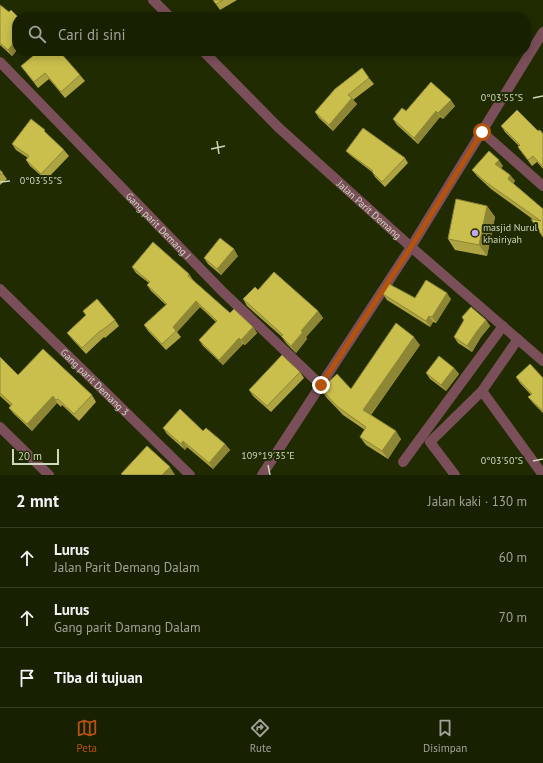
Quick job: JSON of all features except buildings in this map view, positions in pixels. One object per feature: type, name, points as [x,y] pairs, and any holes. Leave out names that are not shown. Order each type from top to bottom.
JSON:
[{"type":"street","points":[[153,0],[165,12]]},
{"type":"street","points":[[531,52],[543,32]]},
{"type":"street","name":"Jalan Parit Demang","points":[[208,56],[279,128],[411,247],[543,361]]},
{"type":"street","points":[[262,475],[411,247],[528,56]]},
{"type":"street","name":"Gang parit Demang I","points":[[0,62],[221,290],[321,385]]},
{"type":"street","points":[[482,132],[543,186]]},
{"type":"street","name":"Gang parit Demang 3","points":[[0,289],[190,475]]},
{"type":"street","points":[[403,462],[502,326]]},
{"type":"street","points":[[455,475],[430,442],[482,391],[518,339]]},
{"type":"street","points":[[482,391],[543,475]]},
{"type":"street","points":[[0,427],[50,475]]},
{"type":"place","name":"masjid Nurul khairiyah","points":[[475,233]]},
{"type":"route","points":[[321,385],[411,247],[482,132]]}]
